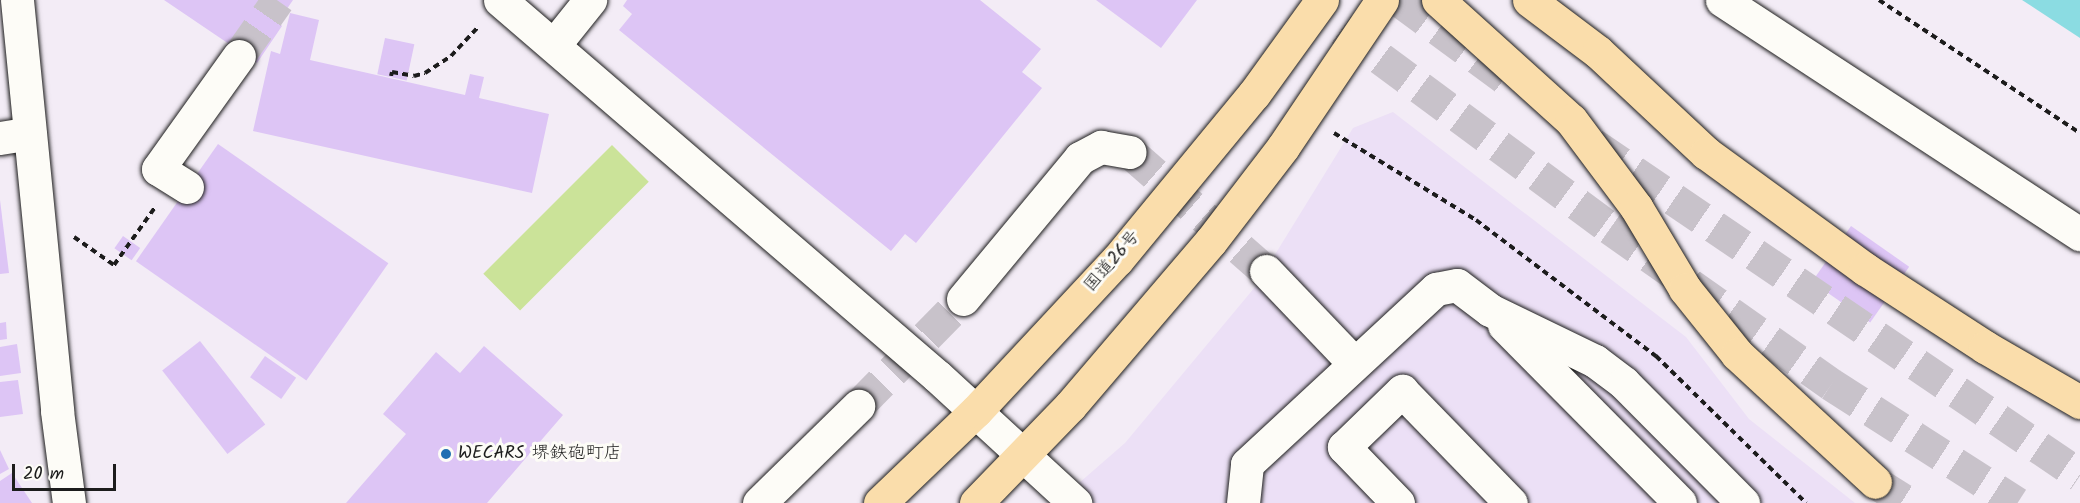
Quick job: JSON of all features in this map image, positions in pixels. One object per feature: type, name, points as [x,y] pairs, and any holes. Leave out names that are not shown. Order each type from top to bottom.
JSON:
[{"type":"highway","name":"国道26号","points":[[880,503],[976,411],[1117,260],[1254,94],[1322,0]]},
{"type":"highway","points":[[976,503],[1024,456],[1211,241],[1283,147],[1382,0]]},
{"type":"highway","points":[[1438,0],[1571,120],[1636,207],[1685,289],[1737,354],[1875,482]]},
{"type":"highway","points":[[1529,0],[1598,52],[1706,153],[1818,235],[1985,347],[2080,402]]},
{"type":"street","points":[[17,0],[15,136],[69,503]]},
{"type":"street","points":[[500,0],[976,411],[1075,503]]},
{"type":"street","points":[[554,45],[590,0]]},
{"type":"street","points":[[1722,0],[2080,234]]},
{"type":"street","points":[[187,187],[158,169],[239,56]]},
{"type":"street","points":[[963,299],[1080,158],[1101,147],[1130,152]]},
{"type":"street","points":[[1266,271],[1354,363]]},
{"type":"street","points":[[1243,503],[1247,464],[1436,289],[1457,285],[1491,310],[1680,503]]},
{"type":"street","points":[[1491,310],[1595,361],[1624,383],[1743,503]]},
{"type":"street","points":[[1398,503],[1344,447],[1402,391],[1511,503]]},
{"type":"street","points":[[759,503],[858,406]]},
{"type":"path","points":[[1879,0],[2080,133]]},
{"type":"path","points":[[391,76],[392,72],[414,76],[425,73],[450,56],[480,26]]},
{"type":"path","points":[[1331,130],[1476,220],[1656,356],[1806,503]]},
{"type":"path","points":[[65,236],[71,235],[114,265],[127,248]]},
{"type":"shaded area","points":[[1393,112],[1686,337],[1749,419],[1855,503],[1056,503],[1125,443],[1255,287],[1353,128]]},
{"type":"green space","points":[[612,145],[649,182],[520,310],[483,274]]},
{"type":"water","points":[[2022,0],[2080,0],[2080,38]]},
{"type":"building","points":[[164,0],[293,0],[278,22],[282,26],[257,63]]},
{"type":"building","points":[[627,0],[980,0],[1041,49],[1022,72],[1042,88],[916,243],[905,234],[891,251],[619,30],[632,14],[623,6]]},
{"type":"building","points":[[1096,0],[1197,0],[1161,48]]},
{"type":"building","points":[[290,13],[319,20],[310,60],[465,95],[470,74],[484,77],[479,98],[549,114],[532,193],[253,131],[271,51],[280,54]]},
{"type":"building","points":[[385,38],[414,44],[407,80],[377,74]]},
{"type":"building","points":[[218,144],[388,263],[306,380],[136,261]]},
{"type":"building","points":[[0,200],[9,273],[0,274]]},
{"type":"building","points":[[1851,226],[1909,267],[1870,322],[1812,282]]},
{"type":"building","points":[[123,236],[140,248],[132,260],[114,248]]},
{"type":"building","points":[[6,322],[7,339],[0,340],[0,323]]},
{"type":"building","points":[[200,341],[265,425],[227,454],[162,371]]},
{"type":"building","points":[[17,344],[21,373],[0,376],[0,347]]},
{"type":"building","points":[[484,346],[563,415],[487,503],[346,503],[406,434],[383,414],[436,352],[460,373]]},
{"type":"building","points":[[265,356],[296,378],[281,399],[250,377]]},
{"type":"building","points":[[18,380],[23,414],[0,417],[0,382]]},
{"type":"building","points":[[0,450],[9,469],[0,474]]},
{"type":"building","points":[[12,473],[32,503],[0,503],[0,481]]},
{"type":"tunnel","points":[[239,56],[278,0]]},
{"type":"tunnel","points":[[1302,0],[1610,228],[1831,384],[2017,503]]},
{"type":"tunnel","points":[[1399,0],[1516,86]]},
{"type":"tunnel","points":[[1593,144],[2080,475]]},
{"type":"tunnel","points":[[1130,152],[1266,271]]},
{"type":"tunnel","points":[[858,406],[963,299]]},
{"type":"tunnel","points":[[1875,482],[1908,503]]},
{"type":"place","name":"WECARS 堺鉄砲町店","points":[[446,454]]}]
